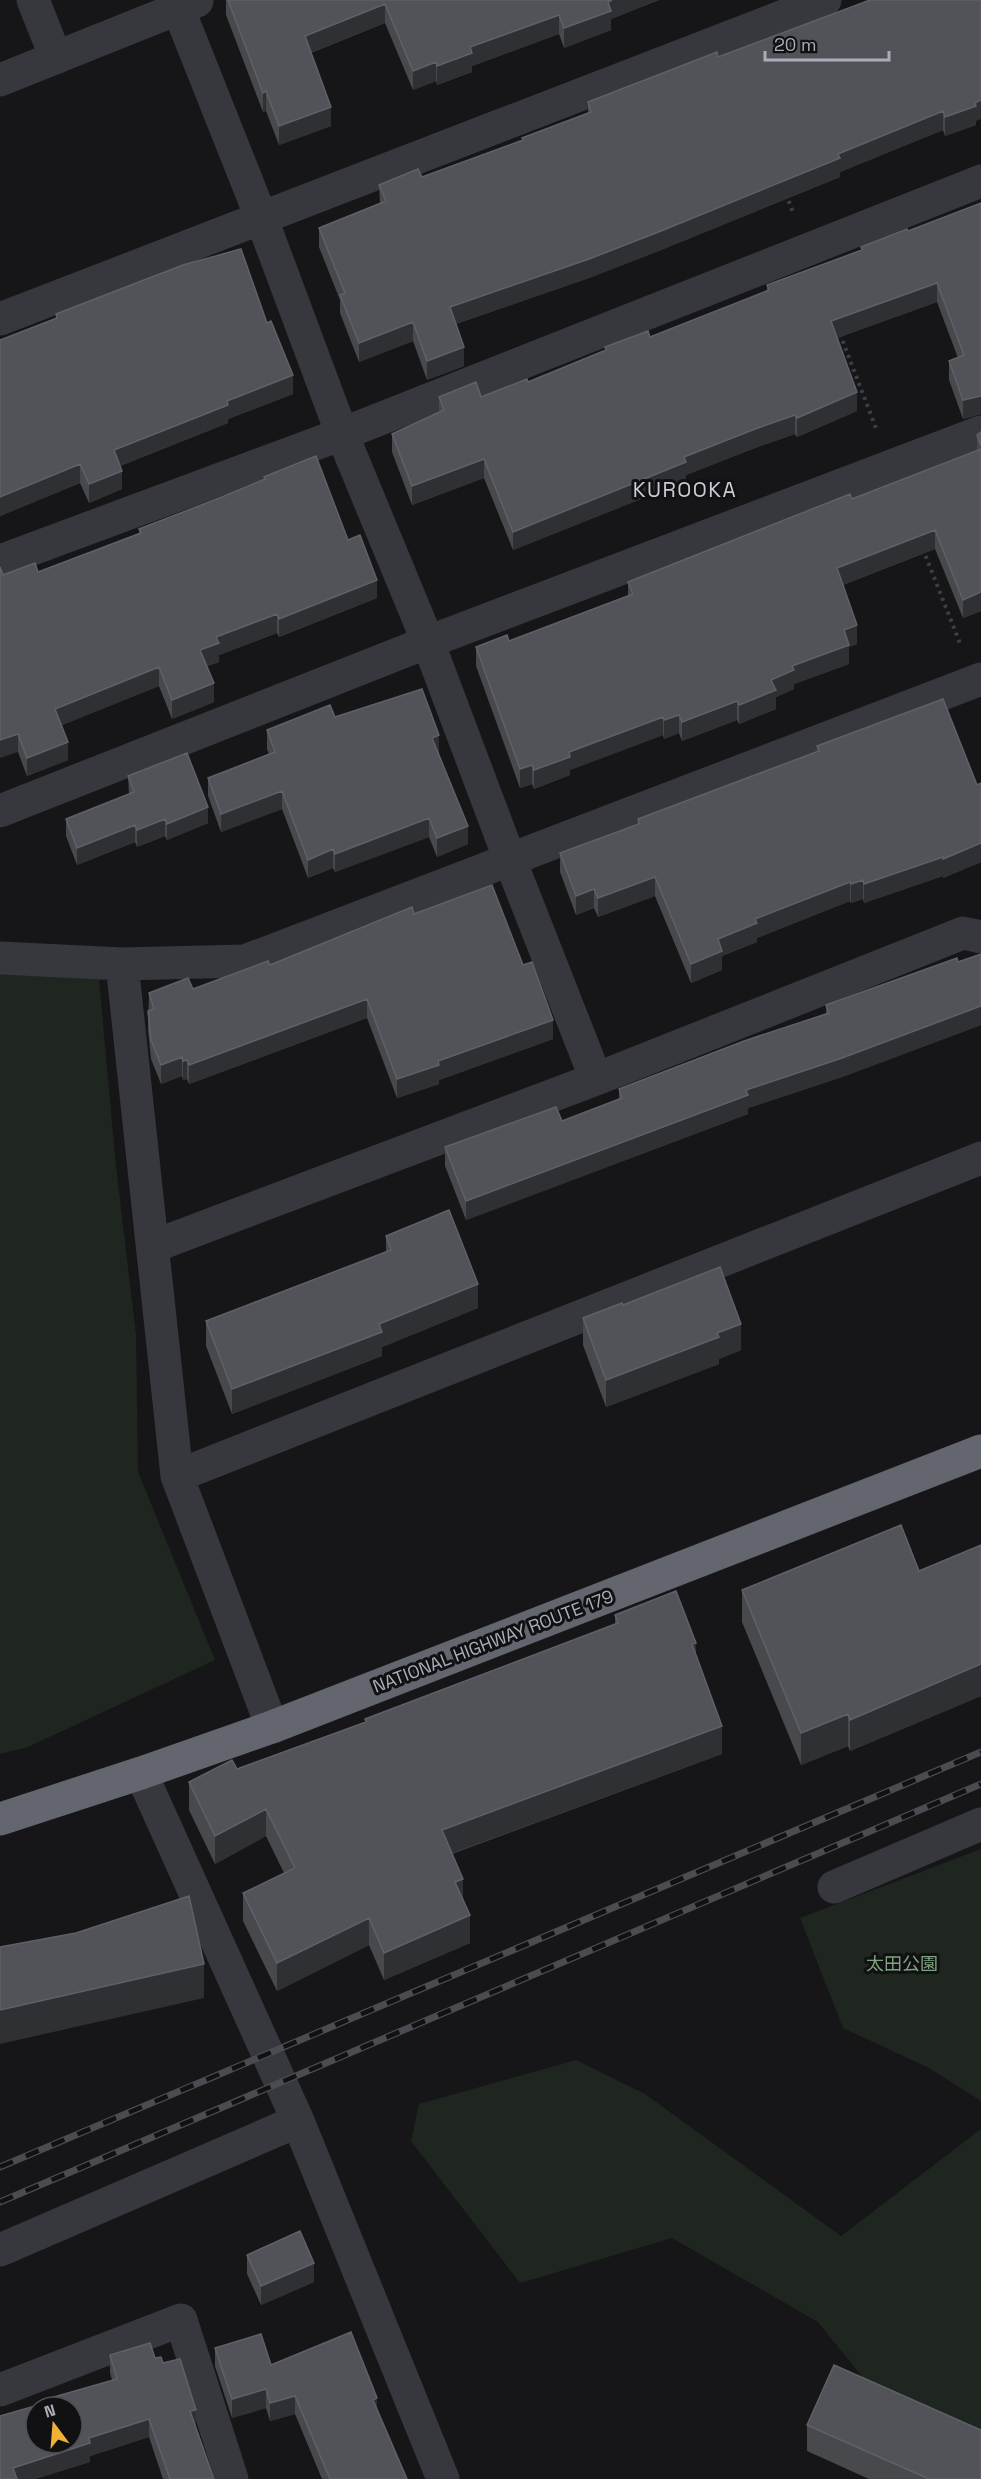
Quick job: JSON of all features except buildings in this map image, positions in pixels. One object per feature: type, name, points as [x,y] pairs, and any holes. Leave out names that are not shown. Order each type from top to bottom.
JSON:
[{"type":"highway","name":"NATIONAL HIGHWAY ROUTE 179","points":[[0,1818],[141,1773],[272,1727],[981,1451]]},
{"type":"street","points":[[33,0],[56,58]]},
{"type":"street","points":[[0,319],[825,0]]},
{"type":"street","points":[[0,80],[188,4],[261,217],[342,434],[428,642],[596,1079]]},
{"type":"street","points":[[0,561],[342,434],[981,181]]},
{"type":"street","points":[[0,811],[428,642],[981,432]]},
{"type":"street","points":[[0,958],[122,964],[245,961],[979,686]]},
{"type":"street","points":[[154,1246],[596,1079],[963,933],[981,937]]},
{"type":"street","points":[[122,964],[177,1476],[272,1727]]},
{"type":"street","points":[[177,1476],[981,1158]]},
{"type":"street","points":[[141,1773],[298,2121],[443,2479]]},
{"type":"street","points":[[834,1887],[981,1824]]},
{"type":"street","points":[[0,2250],[298,2121]]},
{"type":"street","points":[[0,2390],[182,2320],[232,2479]]},
{"type":"path","points":[[782,183],[808,249]]},
{"type":"path","points":[[837,325],[890,466]]},
{"type":"path","points":[[920,541],[979,686]]},
{"type":"green space","points":[[0,974],[99,979],[116,1166],[136,1335],[138,1472],[215,1660],[28,1747],[0,1754]]},
{"type":"green space","name":"太田公園","points":[[981,1849],[981,2101],[929,2068],[843,2028],[800,1918]]},
{"type":"green space","points":[[576,2060],[645,2094],[841,2236],[981,2129],[981,2439],[872,2389],[818,2322],[672,2238],[520,2283],[411,2141],[419,2104]]},
{"type":"railway","points":[[0,2167],[981,1752]]},
{"type":"railway","points":[[0,2202],[981,1784]]},
{"type":"district","name":"KUROOKA","points":[[685,489]]}]
